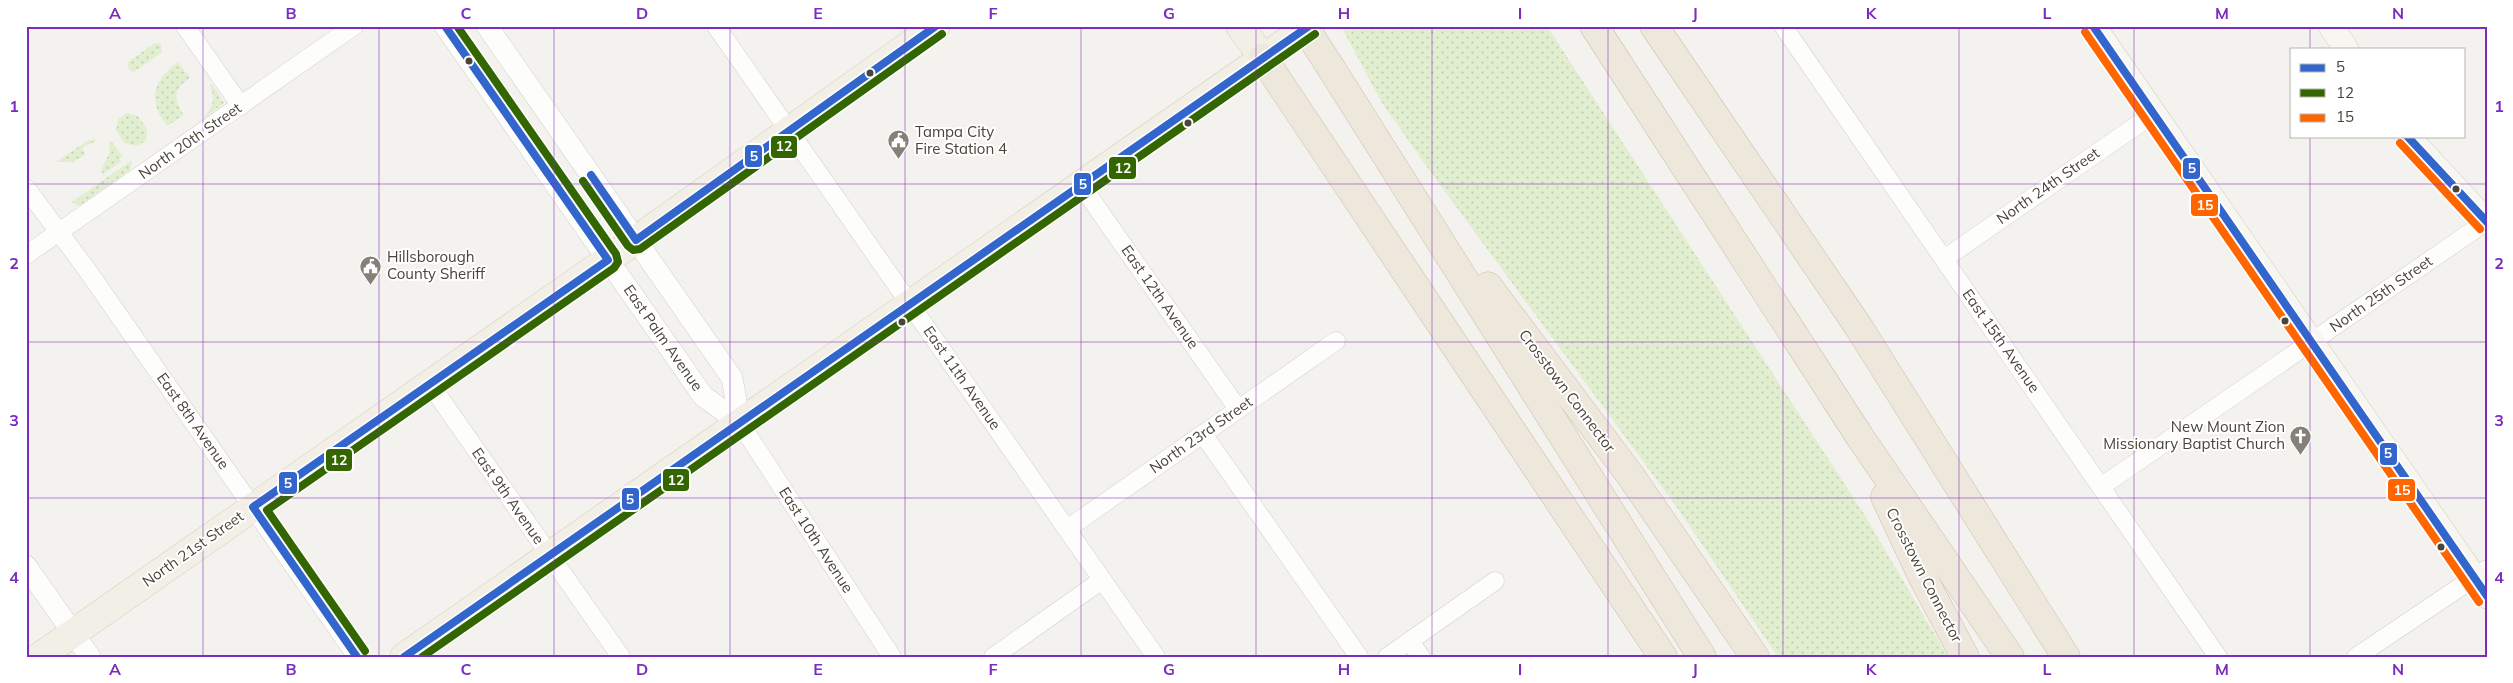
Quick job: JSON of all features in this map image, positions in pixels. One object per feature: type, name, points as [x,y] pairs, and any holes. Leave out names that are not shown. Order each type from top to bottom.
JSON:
[{"type":"highway","points":[[1304,26],[1702,657]]},
{"type":"highway","points":[[1594,26],[1860,438],[2010,657]]},
{"type":"highway","points":[[1654,26],[1858,326],[2066,657]]},
{"type":"highway","points":[[1262,58],[1663,657]]},
{"type":"highway","name":"Crosstown Connector","points":[[1371,131],[1630,475],[1755,657]]},
{"type":"highway","name":"Crosstown Connector","points":[[1860,438],[1897,523],[1965,657]]},
{"type":"main road","name":"North 21st Street","points":[[39,657],[608,260],[936,26]]},
{"type":"main road","points":[[1240,26],[1262,58]]},
{"type":"main road","points":[[404,657],[1309,26]]},
{"type":"main road","points":[[2093,26],[2311,342],[2483,580]]},
{"type":"main road","points":[[2331,26],[2345,48]]},
{"type":"main road","points":[[2409,138],[2487,221]]},
{"type":"street","points":[[185,26],[241,106]]},
{"type":"street","name":"North 20th Street","points":[[26,255],[354,26]]},
{"type":"street","name":"East Palm Avenue","points":[[445,26],[703,396],[740,423]]},
{"type":"street","points":[[487,26],[732,378],[740,423]]},
{"type":"street","name":"East 11th Avenue","points":[[716,26],[1156,657]]},
{"type":"street","name":"East 15th Avenue","points":[[1786,28],[2218,657]]},
{"type":"street","name":"North 24th Street","points":[[1944,259],[2153,114]]},
{"type":"street","name":"East 12th Avenue","points":[[1081,185],[1238,409]]},
{"type":"street","name":"East 8th Avenue","points":[[26,188],[60,232],[357,657]]},
{"type":"street","name":"North 25th Street","points":[[2102,486],[2487,221]]},
{"type":"street","name":"North 23rd Street","points":[[1067,529],[1336,341]]},
{"type":"street","name":"East 9th Avenue","points":[[430,384],[621,657]]},
{"type":"street","name":"East 10th Avenue","points":[[740,423],[892,657]]},
{"type":"street","points":[[1203,434],[1359,657]]},
{"type":"street","points":[[26,566],[90,657]]},
{"type":"street","points":[[993,657],[1102,580]]},
{"type":"street","points":[[2356,657],[2483,580]]},
{"type":"street","points":[[1387,657],[1495,581]]},
{"type":"street","points":[[1410,641],[1421,657]]},
{"type":"green space","points":[[1341,26],[1547,26],[1864,514],[1948,657],[1778,657],[1678,509],[1382,103]]},
{"type":"green space","points":[[155,43],[161,44],[162,52],[134,72],[129,70],[128,62]]},
{"type":"green space","points":[[178,62],[190,78],[180,86],[177,95],[178,104],[184,115],[167,126],[157,108],[156,92],[163,76]]},
{"type":"green space","points":[[212,84],[224,103],[204,118],[213,102],[210,85]]},
{"type":"green space","points":[[127,113],[138,116],[147,129],[146,140],[138,146],[125,144],[116,130],[118,119]]},
{"type":"green space","points":[[96,138],[94,142],[82,148],[85,155],[73,162],[56,162],[90,139],[91,141]]},
{"type":"green space","points":[[110,140],[123,156],[119,158],[121,162],[103,174],[101,170],[109,154]]},
{"type":"green space","points":[[132,160],[130,170],[79,206],[72,202]]},
{"type":"transit line","name":"5","points":[[357,657],[253,507],[608,260],[445,26]]},
{"type":"transit line","name":"12","points":[[365,651],[267,510],[614,268],[618,262],[616,254],[457,26]]},
{"type":"transit line","name":"5","points":[[591,175],[636,240],[936,26]]},
{"type":"transit line","name":"5","points":[[404,657],[1309,26]]},
{"type":"transit line","name":"5","points":[[2093,26],[2487,596]]},
{"type":"transit line","name":"15","points":[[2085,32],[2479,602]]},
{"type":"transit line","name":"12","points":[[583,181],[628,246],[633,250],[640,249],[942,34]]},
{"type":"transit line","name":"12","points":[[422,657],[1315,34]]},
{"type":"transit line","name":"5","points":[[2409,138],[2487,222]]},
{"type":"transit line","name":"15","points":[[2400,143],[2480,229]]},
{"type":"place","name":"Tampa City Fire Station 4","points":[[899,160]]},
{"type":"place","name":"Hillsborough County Sheriff","points":[[371,285]]},
{"type":"place","name":"New Mount Zion Missionary Baptist Church","points":[[2301,455]]}]
